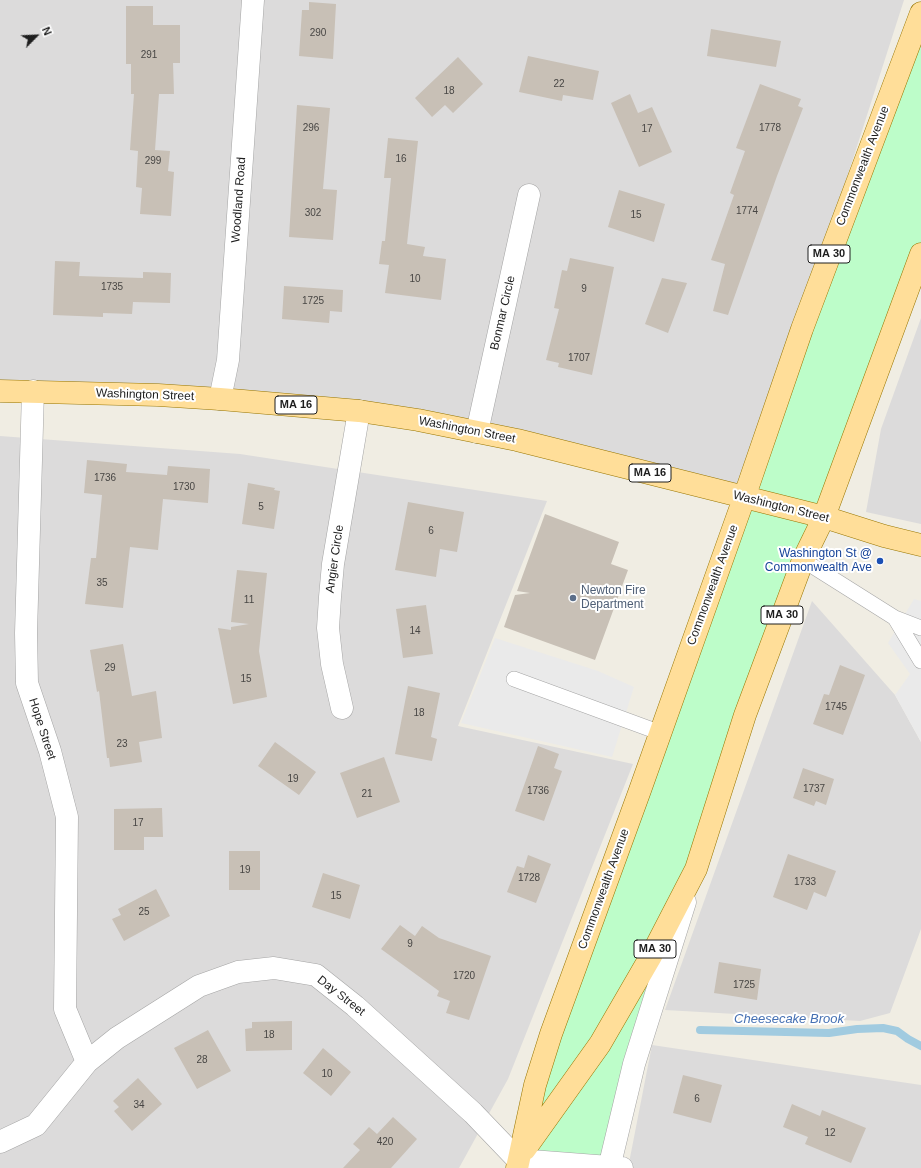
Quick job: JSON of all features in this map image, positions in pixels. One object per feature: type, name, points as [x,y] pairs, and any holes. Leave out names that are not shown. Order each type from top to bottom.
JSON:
[{"type":"main road","name":"Commonwealth Avenue","points":[[514,1165],[535,1085],[551,1034],[661,732],[802,329],[921,13]]},
{"type":"main road","name":"MA 30","points":[[514,1165],[600,1044],[651,956],[696,869],[744,715],[803,560],[824,517],[921,254]]},
{"type":"main road","name":"Washington Street","points":[[0,391],[220,399],[359,411],[517,440],[824,517],[884,536],[921,545]]},
{"type":"street","name":"Woodland Road","points":[[220,399],[228,360],[253,0]]},
{"type":"street","name":"Bonmar Circle","points":[[477,432],[529,195]]},
{"type":"street","name":"Hope Street","points":[[33,391],[26,633],[27,683],[50,751],[66,817],[65,1009],[87,1062]]},
{"type":"street","name":"Angier Circle","points":[[342,708],[332,664],[328,628],[333,564],[359,411]]},
{"type":"street","points":[[514,1165],[614,1168],[634,1064],[696,869]]},
{"type":"street","name":"Day Street","points":[[0,1142],[36,1125],[87,1062],[117,1038],[199,986],[238,972],[274,968],[316,975],[355,1006],[461,1102],[514,1165]]},
{"type":"lane","points":[[803,560],[895,618],[921,628]]},
{"type":"lane","points":[[895,618],[921,661]]},
{"type":"lane","points":[[514,679],[661,732]]},
{"type":"shaded area","points":[[0,0],[904,0],[744,498],[286,404],[0,396]]},
{"type":"shaded area","points":[[921,318],[921,524],[866,512],[881,429]]},
{"type":"shaded area","points":[[0,436],[240,454],[547,501],[458,726],[633,764],[508,1079],[459,1168],[0,1168]]},
{"type":"shaded area","points":[[914,599],[921,601],[921,742],[895,695],[910,674],[888,643]]},
{"type":"shaded area","points":[[812,601],[895,695],[921,742],[921,929],[890,1013],[860,1021],[665,1010]]},
{"type":"shaded area","points":[[495,638],[598,671],[634,687],[612,757],[461,723]]},
{"type":"shaded area","points":[[652,1045],[921,1085],[921,1168],[628,1168]]},
{"type":"green space","points":[[921,13],[921,254],[696,869],[609,1168],[518,1160]]},
{"type":"building","points":[[309,2],[336,4],[333,59],[299,56],[302,10],[309,10]]},
{"type":"building","points":[[126,6],[153,6],[153,25],[180,25],[180,63],[173,63],[174,94],[159,94],[155,150],[170,151],[168,171],[174,172],[171,216],[140,214],[142,188],[136,187],[138,151],[130,150],[134,94],[131,94],[131,64],[126,64]]},
{"type":"building","points":[[711,29],[781,41],[776,67],[707,56]]},
{"type":"building","points":[[528,56],[599,71],[593,100],[563,95],[562,101],[519,92]]},
{"type":"building","points":[[458,57],[483,84],[453,113],[445,105],[432,117],[415,98]]},
{"type":"building","points":[[760,84],[801,99],[798,106],[803,108],[777,176],[728,315],[713,311],[725,264],[711,260],[734,195],[730,193],[745,151],[736,148]]},
{"type":"building","points":[[630,94],[638,113],[652,107],[672,152],[639,167],[611,103]]},
{"type":"building","points":[[297,105],[330,108],[323,189],[337,190],[333,240],[289,237]]},
{"type":"building","points":[[388,138],[418,141],[407,244],[425,247],[423,256],[446,259],[441,300],[385,293],[389,265],[379,264],[382,241],[385,241],[391,178],[384,178]]},
{"type":"building","points":[[619,190],[665,204],[654,242],[608,227]]},
{"type":"building","points":[[570,258],[614,267],[592,375],[558,367],[559,363],[546,360],[559,309],[554,308],[562,270],[567,271]]},
{"type":"building","points":[[55,261],[80,262],[79,276],[143,278],[143,272],[171,273],[170,303],[133,302],[132,314],[103,313],[103,317],[53,315]]},
{"type":"building","points":[[662,278],[687,283],[668,333],[645,324]]},
{"type":"building","points":[[284,286],[343,290],[342,312],[330,311],[329,323],[282,319]]},
{"type":"building","points":[[87,460],[127,464],[126,472],[167,475],[168,466],[210,469],[208,503],[163,499],[158,550],[130,547],[123,608],[85,604],[91,558],[96,558],[102,495],[84,493]]},
{"type":"building","points":[[248,483],[275,488],[274,490],[280,491],[274,529],[242,524]]},
{"type":"building","points":[[408,502],[464,512],[457,552],[440,549],[436,577],[395,570]]},
{"type":"building","points":[[545,514],[619,542],[611,564],[628,570],[595,660],[504,627],[515,595],[530,593],[517,591]]},
{"type":"building","points":[[237,570],[267,573],[259,651],[267,697],[233,704],[218,628],[231,630],[231,627],[249,624],[231,622]]},
{"type":"building","points":[[426,605],[433,654],[403,658],[396,609]]},
{"type":"building","points":[[123,644],[132,696],[156,691],[162,738],[139,742],[142,762],[110,767],[109,758],[107,758],[99,691],[97,692],[90,650]]},
{"type":"building","points":[[840,665],[865,675],[843,735],[813,724],[824,694],[829,695]]},
{"type":"building","points":[[408,686],[440,693],[431,737],[437,739],[432,761],[395,754]]},
{"type":"building","points":[[275,742],[316,772],[299,795],[258,766]]},
{"type":"building","points":[[538,746],[559,754],[554,768],[562,771],[544,821],[515,811]]},
{"type":"building","points":[[384,757],[400,802],[357,818],[340,773]]},
{"type":"building","points":[[803,768],[834,779],[826,805],[816,801],[814,806],[793,798]]},
{"type":"building","points":[[162,808],[163,837],[144,837],[144,850],[114,850],[114,809]]},
{"type":"building","points":[[229,851],[260,851],[260,890],[229,890]]},
{"type":"building","points":[[788,854],[836,871],[826,897],[814,892],[807,910],[773,897]]},
{"type":"building","points":[[528,855],[551,864],[536,903],[507,892],[517,866],[524,868]]},
{"type":"building","points":[[323,873],[360,885],[350,919],[312,907]]},
{"type":"building","points":[[156,889],[170,916],[124,941],[112,919],[121,915],[118,909]]},
{"type":"building","points":[[400,925],[415,936],[422,926],[439,938],[491,956],[469,1020],[446,1013],[450,1001],[437,996],[439,991],[381,949]]},
{"type":"building","points":[[719,962],[761,969],[757,1000],[714,993]]},
{"type":"building","points":[[292,1021],[292,1050],[246,1051],[245,1029],[252,1028],[252,1022]]},
{"type":"building","points":[[208,1030],[231,1071],[197,1089],[174,1048]]},
{"type":"building","points":[[323,1048],[351,1072],[331,1096],[303,1073]]},
{"type":"building","points":[[683,1075],[722,1085],[711,1123],[673,1113]]},
{"type":"building","points":[[138,1078],[162,1104],[132,1131],[114,1111],[119,1107],[113,1101]]},
{"type":"building","points":[[792,1104],[820,1116],[822,1110],[866,1128],[851,1163],[805,1144],[808,1137],[783,1127]]},
{"type":"building","points":[[393,1117],[417,1139],[391,1168],[343,1168],[360,1150],[353,1144],[369,1127],[377,1134]]},
{"type":"waterway","name":"Cheesecake Brook","points":[[700,1030],[829,1033],[857,1029],[883,1028],[897,1031],[921,1046]]},
{"type":"place","name":"Washington St @ Commonwealth Ave","points":[[880,561]]},
{"type":"place","name":"Newton Fire Department","points":[[573,598]]}]
